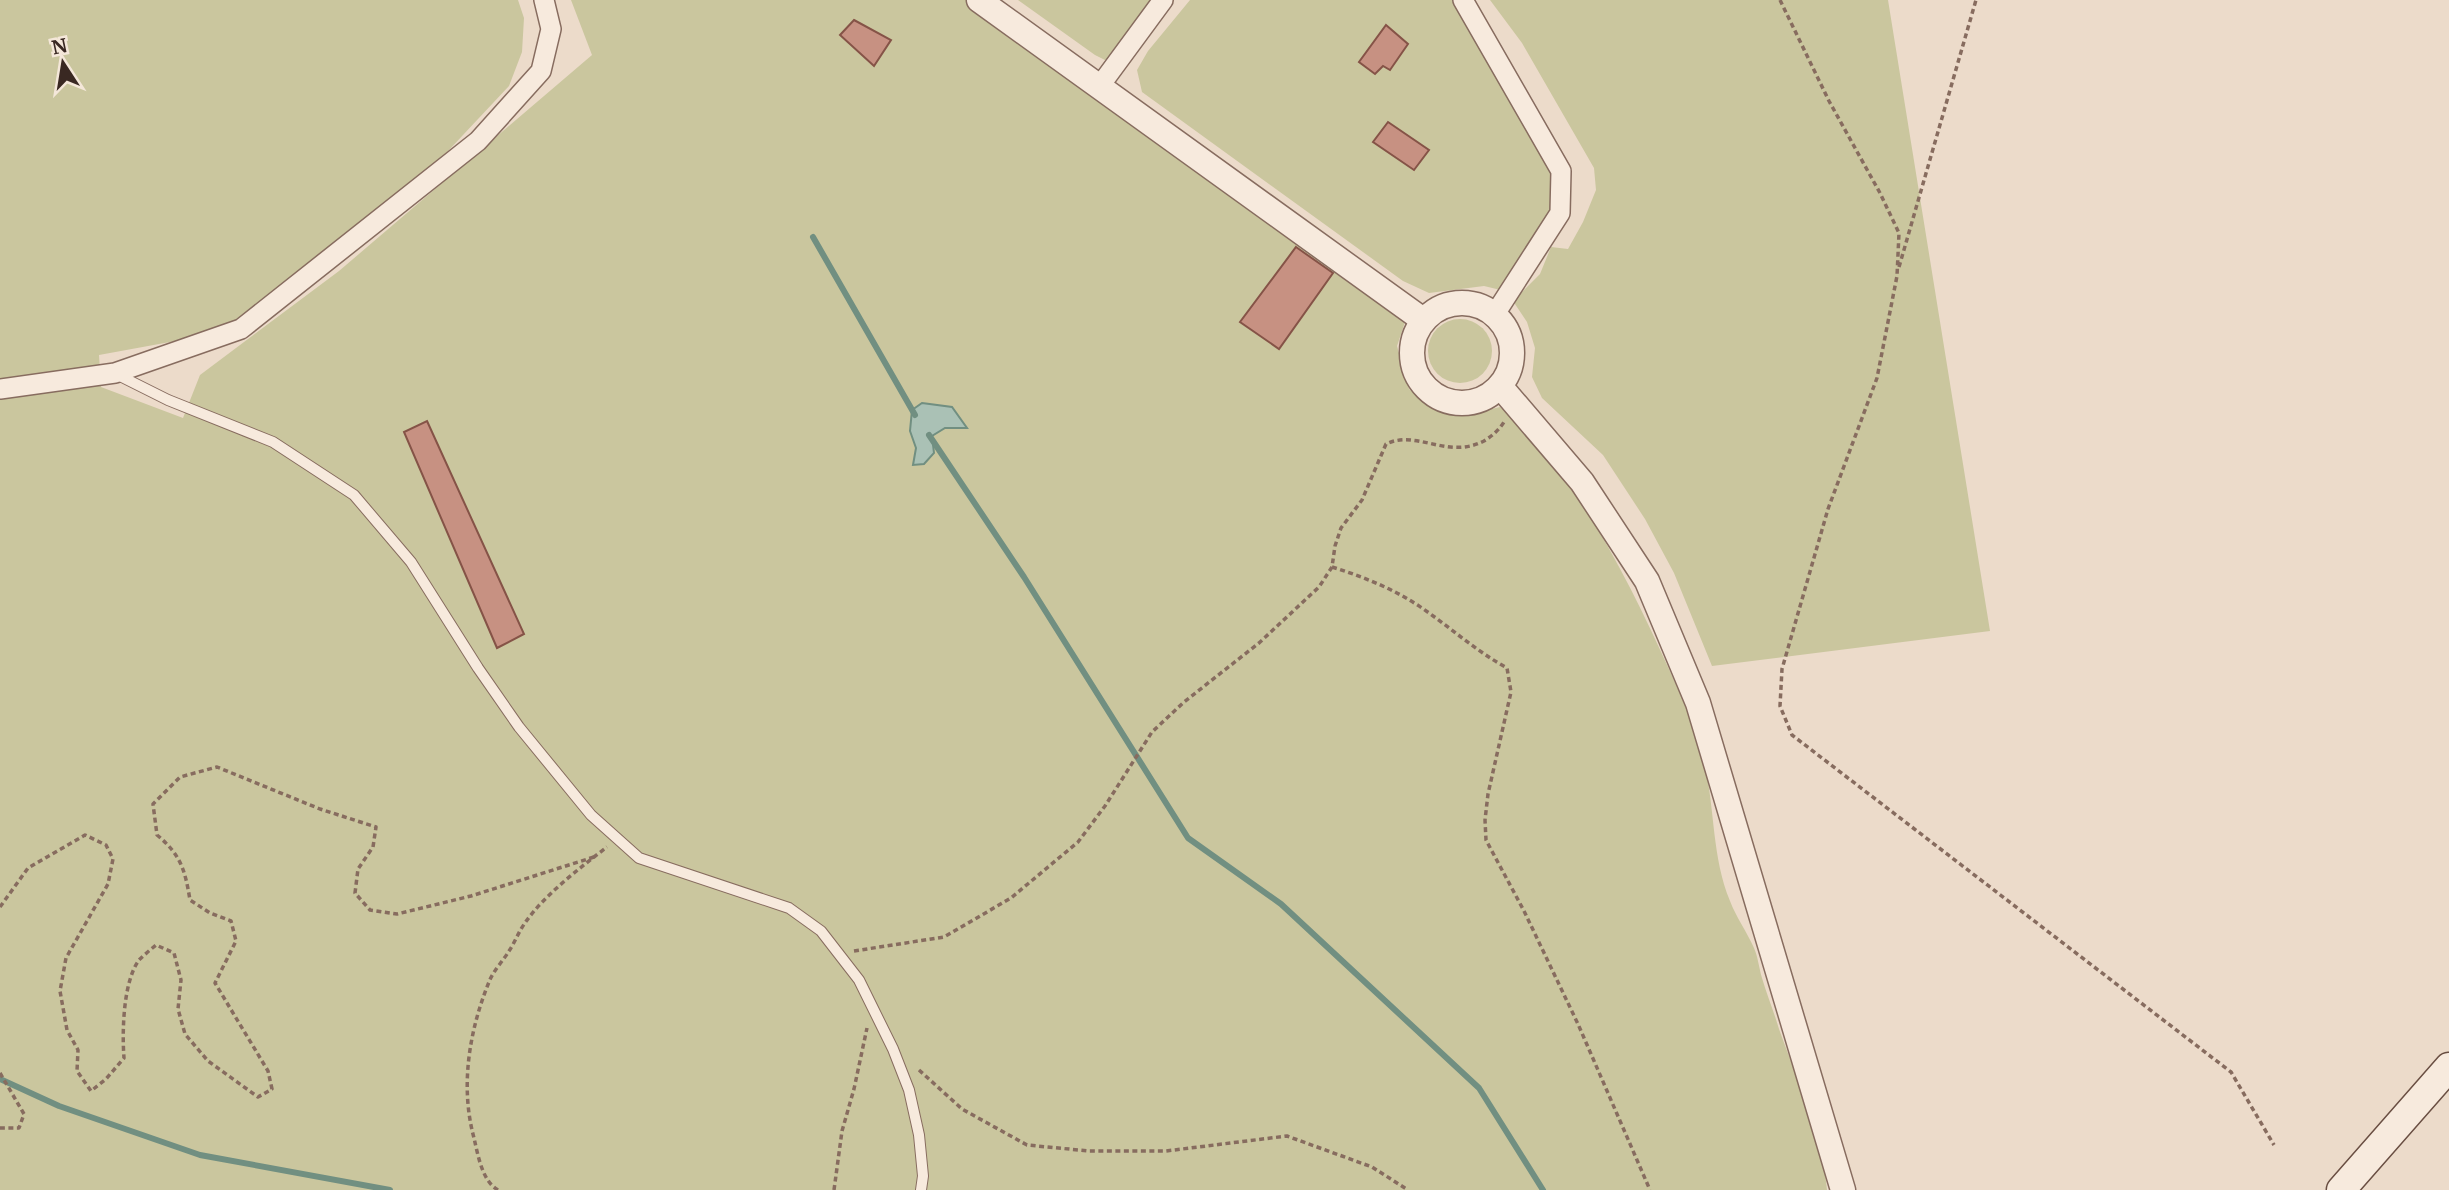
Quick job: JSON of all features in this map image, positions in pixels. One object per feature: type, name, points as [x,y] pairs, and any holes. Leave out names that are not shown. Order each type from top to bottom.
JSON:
[{"type":"main road","points":[[2341,1190],[2449,1067]]},
{"type":"street","points":[[0,389],[115,373],[241,329],[478,141],[541,71],[551,29],[544,0]]},
{"type":"street","points":[[979,0],[1423,320]]},
{"type":"street","points":[[1099,86],[1163,0]]},
{"type":"street","points":[[1463,0],[1561,171],[1560,213],[1495,314]]},
{"type":"street","points":[[1508,394],[1458,404],[1442,400],[1429,391],[1418,379],[1411,356],[1415,333],[1423,320],[1435,309],[1458,303],[1481,306],[1495,314],[1505,326],[1511,341],[1508,394],[1582,482],[1647,581],[1693,690],[1843,1190]]},
{"type":"lane","points":[[115,373],[168,400],[274,442],[354,495],[411,562],[519,727],[591,815],[639,858],[789,908],[821,931],[859,980],[893,1048],[909,1090],[919,1135],[923,1176],[921,1190]]},
{"type":"path","points":[[1780,0],[1829,101],[1899,233],[1897,276]]},
{"type":"path","points":[[1976,0],[1897,276],[1877,378],[1828,509],[1782,669],[1780,706],[1792,735],[2231,1072],[2274,1145]]},
{"type":"path","points":[[838,953],[944,937],[1011,898],[1051,866],[1078,842],[1091,825],[1152,733],[1184,702],[1259,643],[1320,587],[1332,567],[1341,528],[1362,500],[1386,444],[1396,439],[1448,448],[1473,446],[1489,438],[1502,426],[1508,394]]},
{"type":"path","points":[[1332,567],[1373,580],[1421,608],[1485,656],[1507,668],[1511,692],[1488,794],[1486,840],[1524,911],[1578,1024],[1650,1190]]},
{"type":"path","points":[[0,907],[28,868],[60,848],[85,835],[106,845],[113,859],[108,884],[66,958],[60,991],[67,1030],[78,1050],[77,1071],[91,1091],[106,1079],[124,1058],[122,1033],[126,997],[138,962],[156,945],[174,953],[181,980],[178,1009],[185,1034],[208,1060],[258,1097],[272,1089],[268,1071],[215,984],[236,941],[231,921],[190,900],[187,879],[174,849],[157,835],[153,804],[180,777],[217,767],[320,809],[376,827],[373,847],[358,869],[355,893],[370,910],[397,914],[471,896],[594,857]]},
{"type":"path","points":[[498,1190],[491,1186],[481,1165],[466,1104],[471,1042],[489,979],[509,951],[525,921],[556,889],[618,839]]},
{"type":"path","points":[[834,1190],[842,1131],[860,1062],[870,1002]]},
{"type":"path","points":[[913,1062],[962,1110],[1027,1145],[1089,1151],[1167,1151],[1287,1136],[1372,1167],[1408,1190]]},
{"type":"path","points":[[0,1073],[24,1114],[19,1128],[0,1128]]},
{"type":"shaded area","points":[[0,0],[518,0],[524,18],[522,52],[509,86],[448,151],[241,329],[99,355],[101,387],[183,418],[200,375],[339,271],[592,55],[571,0],[979,0],[1405,322],[1397,346],[1409,389],[1431,407],[1453,413],[1500,407],[1527,432],[1575,493],[1636,599],[1694,728],[1705,766],[1724,884],[1732,907],[1755,951],[1779,1029],[1808,1108],[1820,1148],[1827,1190],[0,1190]]},
{"type":"shaded area","points":[[1018,0],[1163,0],[1122,56],[1105,60]]},
{"type":"shaded area","points":[[1190,0],[1460,0],[1561,171],[1560,213],[1509,292],[1484,286],[1429,293],[1403,281],[1142,92],[1137,70],[1148,51]]},
{"type":"shaded area","points":[[1490,0],[1888,0],[1990,631],[1712,666],[1674,573],[1645,519],[1603,455],[1542,398],[1532,377],[1535,348],[1527,322],[1513,301],[1540,274],[1551,247],[1568,249],[1596,190],[1594,168],[1522,43]]},
{"type":"shaded area","points":[[1460,319],[1478,325],[1486,333],[1492,351],[1486,369],[1478,377],[1460,383],[1442,377],[1434,369],[1428,351],[1434,333],[1442,325]]},
{"type":"shaded area","points":[[922,403],[952,407],[967,428],[945,428],[932,436],[934,453],[924,464],[913,465],[916,448],[910,431],[912,410]]},
{"type":"building","points":[[854,20],[891,40],[874,66],[840,35]]},
{"type":"building","points":[[1386,25],[1408,44],[1390,70],[1383,66],[1375,74],[1359,62]]},
{"type":"building","points":[[1388,122],[1429,150],[1414,170],[1373,142]]},
{"type":"building","points":[[1296,247],[1333,273],[1279,349],[1240,322]]},
{"type":"building","points":[[427,421],[524,634],[497,648],[404,432]]},
{"type":"waterway","points":[[813,237],[915,415]]},
{"type":"waterway","points":[[929,435],[1024,577],[1188,838],[1281,904],[1479,1088],[1543,1190]]},
{"type":"waterway","points":[[0,1079],[59,1106],[200,1155],[390,1190]]}]
